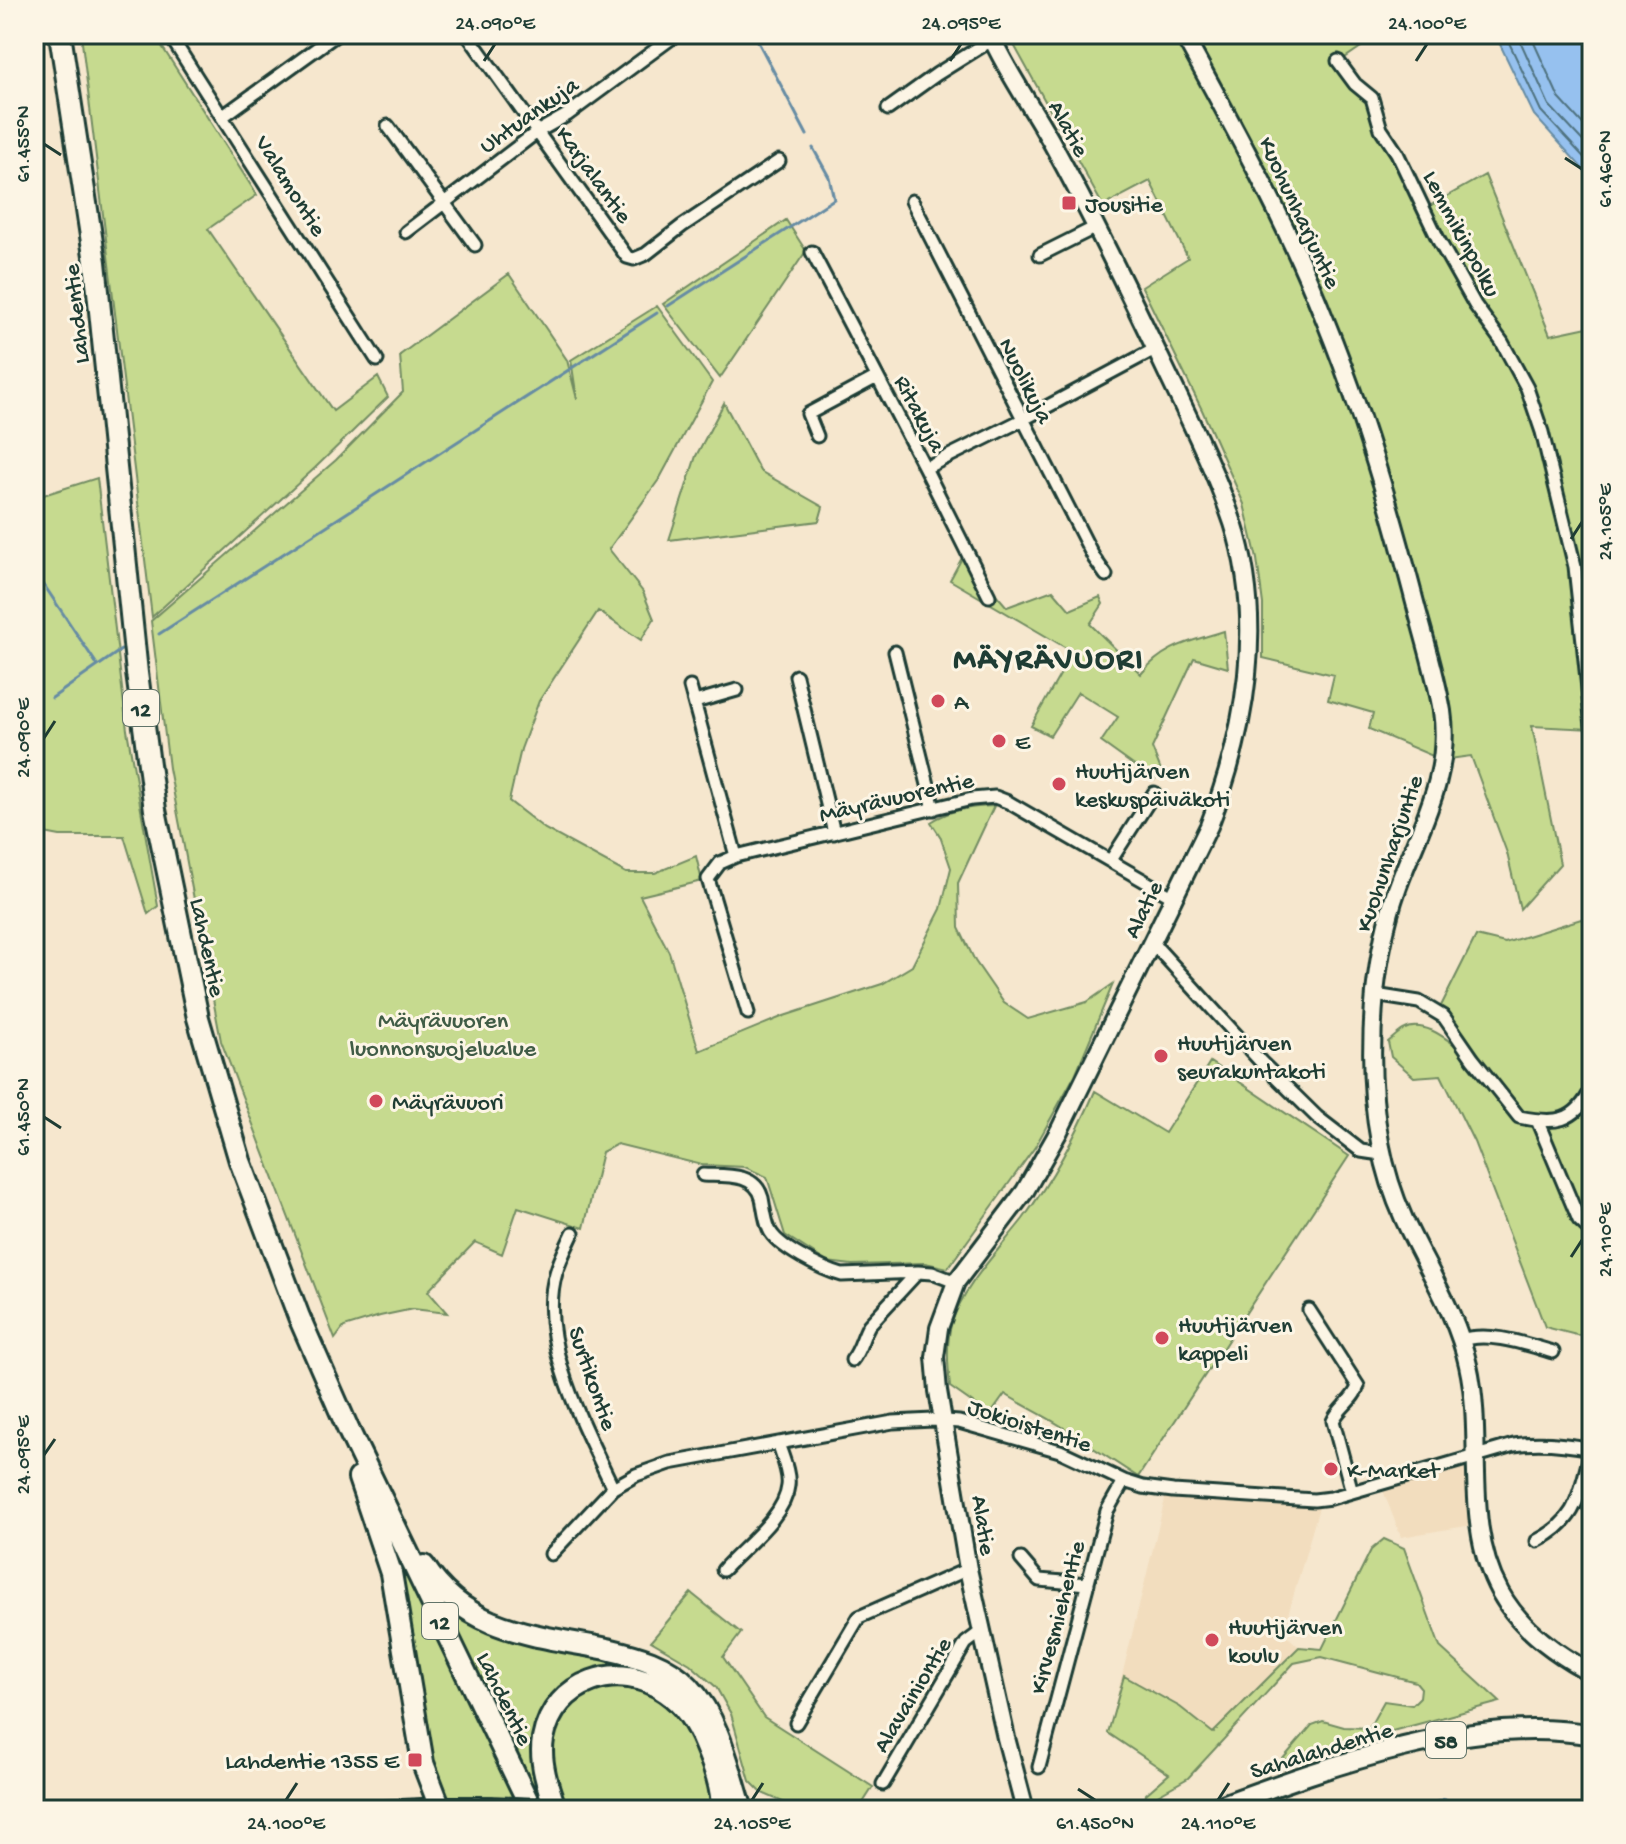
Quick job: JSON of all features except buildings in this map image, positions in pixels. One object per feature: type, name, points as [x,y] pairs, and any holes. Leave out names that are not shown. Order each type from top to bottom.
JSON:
[{"type":"highway","name":"Lahdentie","points":[[60,34],[95,262],[137,673],[165,869],[198,1018],[217,1089],[257,1209],[318,1361],[532,1810]]},
{"type":"highway","points":[[318,1361],[391,1573],[423,1763],[440,1809]]},
{"type":"highway","points":[[349,1431],[421,1563],[442,1591],[457,1604],[478,1618],[498,1626],[650,1660],[688,1687],[712,1723],[742,1810]]},
{"type":"highway","points":[[558,1810],[547,1785],[542,1749],[550,1718],[578,1686],[596,1678],[619,1675],[644,1679],[656,1685],[676,1699],[692,1718],[713,1764],[722,1810]]},
{"type":"main road","name":"Sahalahdentie","points":[[1209,1810],[1318,1771],[1449,1739],[1519,1731],[1592,1735]]},
{"type":"main road","points":[[440,1809],[490,1807],[558,1810]]},
{"type":"street","name":"Valamontie","points":[[169,34],[377,360]]},
{"type":"street","points":[[222,117],[337,34]]},
{"type":"street","name":"Karjalantie","points":[[467,34],[627,257],[634,259],[646,254],[779,161]]},
{"type":"street","name":"Uhtuankuja","points":[[406,232],[537,132],[567,115],[677,34]]},
{"type":"street","name":"Kuohunharjuntie","points":[[1183,34],[1235,128],[1325,320],[1362,420],[1436,679],[1445,752],[1439,785],[1386,922],[1375,995],[1373,1066],[1381,1154],[1402,1215],[1461,1340],[1472,1387],[1474,1456],[1486,1560],[1500,1592],[1522,1624],[1549,1647],[1592,1673]]},
{"type":"street","points":[[888,109],[992,37]]},
{"type":"street","name":"Alatie","points":[[992,37],[1096,227],[1218,481],[1242,560],[1250,636],[1238,735],[1209,826],[1039,1169],[956,1282],[939,1328],[935,1357],[938,1391],[968,1569],[1025,1810]]},
{"type":"street","name":"Lemmikinpolku","points":[[1338,61],[1355,84],[1372,98],[1381,129],[1397,153],[1439,241],[1527,388],[1542,432],[1575,567],[1592,726]]},
{"type":"street","points":[[388,126],[475,245]]},
{"type":"street","name":"Nuolikuja","points":[[912,201],[1022,420],[1094,558],[1106,575]]},
{"type":"street","points":[[1040,255],[1096,227]]},
{"type":"street","name":"Ritakuja","points":[[812,252],[989,596]]},
{"type":"street","points":[[925,468],[1155,349]]},
{"type":"street","points":[[817,436],[808,414],[877,377]]},
{"type":"street","points":[[895,652],[934,809]]},
{"type":"street","points":[[796,676],[834,833]]},
{"type":"street","points":[[690,687],[736,856]]},
{"type":"street","points":[[695,702],[737,690]]},
{"type":"street","points":[[1111,860],[1154,793]]},
{"type":"street","name":"Mäyrävuorentie","points":[[748,1013],[708,879],[720,863],[736,856],[972,799],[995,797],[1174,898]]},
{"type":"street","points":[[1151,944],[1317,1117],[1361,1151],[1381,1154]]},
{"type":"street","points":[[1375,995],[1419,1002],[1444,1017],[1519,1117],[1561,1121],[1581,1107],[1592,1088]]},
{"type":"street","points":[[1537,1120],[1579,1220],[1592,1232]]},
{"type":"street","points":[[703,1175],[738,1176],[752,1182],[760,1193],[769,1231],[781,1244],[831,1272],[842,1275],[932,1273],[956,1282]]},
{"type":"street","name":"Surtikontie","points":[[573,1233],[555,1275],[552,1319],[555,1345],[577,1410],[613,1488]]},
{"type":"street","points":[[852,1360],[869,1325],[918,1272]]},
{"type":"street","points":[[1309,1310],[1358,1386],[1356,1393],[1336,1413],[1333,1421],[1352,1492]]},
{"type":"street","points":[[1461,1340],[1472,1337],[1512,1341],[1553,1352]]},
{"type":"street","name":"Jokioistentie","points":[[551,1554],[613,1488],[636,1475],[670,1463],[893,1422],[959,1422],[1060,1451],[1124,1481],[1173,1491],[1301,1499],[1331,1498],[1531,1442],[1592,1449]]},
{"type":"street","points":[[723,1570],[765,1528],[785,1500],[789,1484],[778,1443]]},
{"type":"street","points":[[1537,1541],[1555,1532],[1568,1520],[1592,1449]]},
{"type":"street","name":"Kirvesmiehentie","points":[[1039,1767],[1107,1511],[1124,1481]]},
{"type":"street","points":[[1021,1559],[1039,1580],[1088,1584]]},
{"type":"street","points":[[796,1723],[859,1617],[968,1569]]},
{"type":"street","name":"Alavainiontie","points":[[883,1784],[966,1643],[982,1631]]},
{"type":"street","points":[[383,1810],[440,1809]]},
{"type":"shaded area","points":[[1480,1454],[1484,1523],[1401,1537],[1379,1480]]},
{"type":"shaded area","name":"Huutijärven koulu","points":[[1166,1495],[1320,1504],[1283,1632],[1299,1647],[1186,1760],[1108,1733]]},
{"type":"green space","points":[[81,34],[154,34],[257,195],[208,229],[333,411],[378,377],[388,397],[152,617]]},
{"type":"green space","points":[[1008,34],[1380,34],[1339,62],[1372,98],[1424,209],[1485,175],[1550,335],[1592,326],[1592,729],[1532,726],[1560,864],[1520,909],[1507,853],[1471,756],[1442,760],[1369,729],[1373,713],[1328,700],[1334,675],[1263,658],[1263,604],[1257,559],[1244,504],[1142,287],[1188,258],[1150,181],[1103,206]]},
{"type":"green space","points":[[786,220],[806,251],[720,378],[663,304]]},
{"type":"green space","name":"Mäyrävuoren luonnonsuojelualue","points":[[509,274],[567,360],[577,399],[571,360],[657,306],[712,382],[660,478],[609,549],[643,592],[654,619],[641,640],[598,611],[539,701],[521,749],[509,801],[545,829],[626,873],[655,873],[696,856],[702,881],[640,896],[669,952],[699,1051],[784,1016],[882,984],[912,966],[941,909],[951,868],[940,836],[931,822],[969,808],[994,806],[958,883],[959,928],[975,961],[1004,1003],[1028,1019],[1087,1002],[1113,984],[1075,1075],[1035,1147],[948,1268],[925,1263],[852,1265],[827,1262],[785,1235],[767,1177],[745,1167],[702,1165],[617,1144],[602,1152],[584,1228],[518,1207],[502,1254],[475,1242],[428,1291],[447,1313],[413,1309],[380,1316],[344,1327],[335,1339],[221,1041],[169,768],[151,621],[336,460],[403,392],[400,355]]},
{"type":"green space","points":[[724,403],[760,471],[823,507],[819,521],[669,540],[696,456]]},
{"type":"green space","points":[[97,478],[127,730],[158,906],[148,914],[124,836],[60,836],[34,831],[34,498]]},
{"type":"green space","points":[[963,556],[1007,607],[1053,590],[1070,610],[1100,597],[1103,604],[1090,624],[1141,674],[1169,651],[1224,631],[1228,668],[1194,658],[1152,748],[1161,770],[1154,780],[1101,742],[1118,717],[1078,692],[1050,736],[1031,726],[1073,652],[950,580]]},
{"type":"green space","points":[[1581,919],[1592,923],[1592,1339],[1545,1327],[1474,1142],[1441,1075],[1414,1077],[1391,1057],[1388,1042],[1403,1030],[1421,1027],[1439,1034],[1471,1057],[1438,1012],[1476,936],[1505,943]]},
{"type":"green space","points":[[1210,1062],[1349,1156],[1138,1477],[1005,1394],[990,1415],[950,1387],[949,1333],[956,1311],[972,1283],[1023,1219],[1054,1173],[1095,1091],[1165,1133]]},
{"type":"green space","points":[[368,1487],[517,1798],[453,1798],[436,1783]]},
{"type":"green space","points":[[1384,1539],[1404,1548],[1440,1647],[1500,1702],[1281,1761],[1312,1725],[1323,1721],[1344,1727],[1369,1728],[1384,1701],[1412,1705],[1420,1697],[1421,1688],[1416,1682],[1322,1657],[1294,1663],[1188,1778],[1145,1802],[1146,1794],[1169,1774],[1108,1733],[1124,1676],[1180,1707],[1213,1733],[1299,1647],[1322,1649],[1371,1550]]},
{"type":"green space","points":[[434,1589],[454,1607],[624,1658],[670,1677],[704,1732],[632,1672],[552,1707],[551,1810],[539,1810]]},
{"type":"green space","points":[[691,1593],[741,1633],[723,1657],[764,1717],[873,1787],[859,1809],[801,1810],[762,1793],[750,1781],[731,1714],[716,1687],[690,1664],[651,1641]]},
{"type":"green space","points":[[600,1682],[657,1691],[694,1732],[715,1805],[711,1810],[636,1810],[559,1798],[548,1760],[561,1710]]},
{"type":"water","points":[[1495,34],[1592,34],[1592,179],[1534,115]]},
{"type":"water","points":[[1443,1799],[1495,1810],[1423,1810]]},
{"type":"waterway","points":[[754,34],[807,135]]},
{"type":"waterway","points":[[668,306],[834,199],[829,177],[813,148]]},
{"type":"waterway","points":[[159,634],[657,313]]},
{"type":"waterway","points":[[34,570],[98,666],[52,698]]},
{"type":"waterway","points":[[98,666],[121,650]]},
{"type":"place","name":"Jousitie","points":[[1069,203]]},
{"type":"place","name":"A","points":[[938,701]]},
{"type":"place","name":"E","points":[[999,741]]},
{"type":"place","name":"Huutijärven keskuspäiväkoti","points":[[1059,784]]},
{"type":"place","name":"Huutijärven seurakuntakoti","points":[[1161,1056]]},
{"type":"place","name":"Mäyrävuori","points":[[376,1101]]},
{"type":"place","name":"Huutijärven kappeli","points":[[1162,1338]]},
{"type":"place","name":"K-Market","points":[[1331,1469]]},
{"type":"place","name":"Huutijärven koulu","points":[[1212,1640]]},
{"type":"place","name":"Lahdentie 1355 E","points":[[415,1760]]},
{"type":"district","name":"MÄYRÄVUORI","points":[[1049,656]]}]
